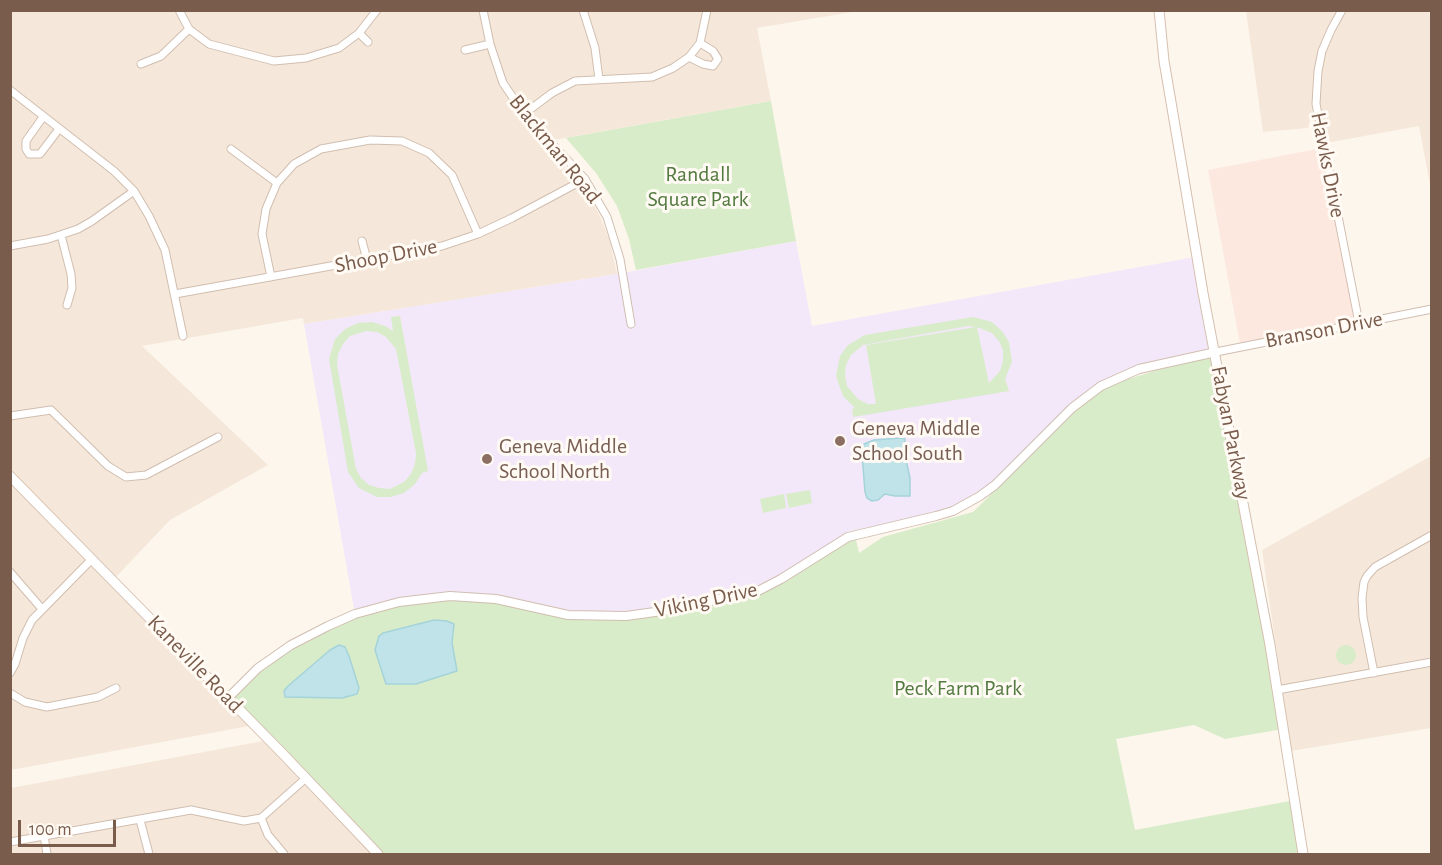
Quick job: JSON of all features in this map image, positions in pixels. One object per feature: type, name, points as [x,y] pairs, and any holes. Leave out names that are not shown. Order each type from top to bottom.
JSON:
[{"type":"main road","points":[[1153,10],[1164,61]]},
{"type":"main road","name":"Fabyan Parkway","points":[[1159,10],[1164,61],[1203,293],[1268,633],[1303,855]]},
{"type":"main road","name":"Kaneville Road","points":[[10,476],[378,855]]},
{"type":"street","points":[[179,10],[189,29],[209,44],[274,61],[306,58],[339,48],[359,33],[377,10]]},
{"type":"street","name":"Blackman Road","points":[[483,10],[490,44],[503,83],[524,114],[585,179],[607,217],[615,240],[631,324]]},
{"type":"street","points":[[583,10],[595,48],[599,79]]},
{"type":"street","points":[[524,114],[552,93],[575,81],[652,77],[674,68],[689,57],[700,44],[707,10]]},
{"type":"street","name":"Hawks Drive","points":[[1342,10],[1322,51],[1318,70],[1316,104],[1359,323]]},
{"type":"street","points":[[141,64],[161,56],[189,29]]},
{"type":"street","points":[[359,33],[368,42]]},
{"type":"street","points":[[465,50],[490,44]]},
{"type":"street","points":[[689,57],[713,66],[718,59],[713,51],[700,44]]},
{"type":"street","points":[[10,90],[114,171],[134,191],[165,250],[183,336]]},
{"type":"street","points":[[43,117],[27,141],[26,149],[29,154],[40,153],[59,129]]},
{"type":"street","points":[[271,277],[262,234],[266,209],[277,183],[294,164],[321,149],[370,140],[402,141],[429,153],[452,175],[478,234]]},
{"type":"street","points":[[231,149],[277,183]]},
{"type":"street","name":"Shoop Drive","points":[[175,294],[442,246],[478,234],[585,179]]},
{"type":"street","points":[[10,246],[61,235],[92,221],[134,191]]},
{"type":"street","points":[[61,235],[71,274],[72,288],[67,305]]},
{"type":"street","points":[[362,241],[367,260]]},
{"type":"street","name":"Branson Drive","points":[[1216,352],[1431,309]]},
{"type":"street","name":"Viking Drive","points":[[228,698],[258,668],[291,645],[355,614],[399,603],[450,596],[496,599],[568,615],[626,616],[758,591],[848,537],[953,511],[980,496],[995,485],[1085,396],[1109,381],[1139,369],[1216,352]]},
{"type":"street","points":[[10,416],[51,410],[108,466],[126,477],[146,475],[218,437]]},
{"type":"street","points":[[1374,673],[1363,617],[1364,582],[1375,567],[1431,535]]},
{"type":"street","points":[[10,673],[15,664],[22,638],[32,620],[91,561]]},
{"type":"street","points":[[10,572],[42,609]]},
{"type":"street","points":[[1277,690],[1431,662]]},
{"type":"street","points":[[10,693],[25,702],[47,707],[98,697],[116,688]]},
{"type":"street","points":[[10,842],[191,810],[244,821],[261,818],[305,779]]},
{"type":"street","points":[[261,818],[268,835],[284,855]]},
{"type":"street","points":[[140,820],[149,855]]},
{"type":"street","points":[[44,836],[47,855]]},
{"type":"shaded area","points":[[11,11],[858,11],[757,28],[771,101],[543,142],[584,188],[598,212],[610,241],[617,274],[304,324],[303,318],[142,346],[268,465],[170,520],[115,578],[11,472],[11,92],[33,113],[112,172],[131,191],[148,218],[163,251],[183,323],[173,272],[163,238],[132,186],[11,85]]},
{"type":"shaded area","points":[[1246,11],[1339,11],[1334,32],[1346,11],[1429,11],[1432,25],[1431,190],[1419,126],[1326,143],[1318,88],[1308,128],[1263,132]]},
{"type":"shaded area","points":[[1322,148],[1355,321],[1240,344],[1208,170]]},
{"type":"shaded area","points":[[796,241],[812,326],[1195,257],[1211,349],[1112,377],[996,481],[968,501],[935,514],[850,531],[763,586],[671,607],[626,613],[588,613],[532,604],[387,602],[354,609],[304,324],[617,274]]},
{"type":"shaded area","points":[[1431,456],[1431,728],[1291,751],[1262,550]]},
{"type":"shaded area","points":[[11,481],[249,726],[11,770]]},
{"type":"shaded area","points":[[263,741],[372,854],[11,854],[11,788]]},
{"type":"green space","name":"Randall Square Park","points":[[771,101],[796,241],[636,270],[629,239],[617,206],[596,173],[566,138]]},
{"type":"green space","points":[[400,316],[428,471],[422,473],[415,484],[404,493],[391,497],[377,497],[359,488],[348,472],[329,359],[335,339],[345,329],[358,323],[372,322],[393,331],[391,317]],"holes":[[[366,331],[377,332],[386,337],[396,349],[416,453],[411,474],[404,482],[390,489],[369,485],[356,469],[337,365],[338,354],[350,336]]]},
{"type":"green space","points":[[973,317],[992,322],[1009,342],[1012,362],[1005,379],[1009,391],[853,417],[852,409],[855,408],[843,396],[836,376],[840,356],[848,345],[865,335]],"holes":[[[968,326],[976,327],[866,345],[876,404],[868,404],[858,399],[847,386],[846,365],[851,355],[863,345]],[[977,327],[992,333],[1003,350],[1000,371],[989,383]]]},
{"type":"green space","name":"Peck Farm Park","points":[[1216,352],[1283,729],[1225,739],[1194,725],[1116,739],[1135,830],[1295,800],[1303,854],[381,854],[228,698],[258,668],[328,626],[426,598],[496,599],[568,615],[626,616],[758,591],[855,535],[859,553],[883,537],[973,512],[1099,388]]},
{"type":"green space","points":[[810,490],[812,503],[789,508],[786,494]]},
{"type":"green space","points":[[784,494],[786,508],[763,513],[760,499]]},
{"type":"green space","points":[[1346,645],[1353,648],[1356,655],[1353,662],[1346,665],[1339,662],[1336,655],[1339,648]]},
{"type":"water","points":[[905,439],[904,451],[910,478],[910,496],[885,494],[878,500],[872,501],[867,498],[865,492],[862,454],[864,444],[874,440]]},
{"type":"water","points":[[434,620],[454,624],[452,643],[457,671],[416,684],[386,684],[375,650],[379,636]]},
{"type":"water","points":[[339,645],[345,647],[349,656],[359,688],[357,694],[342,698],[285,697],[284,691],[288,686]]},
{"type":"place","name":"Geneva Middle School South","points":[[840,441]]},
{"type":"place","name":"Geneva Middle School North","points":[[487,459]]}]
